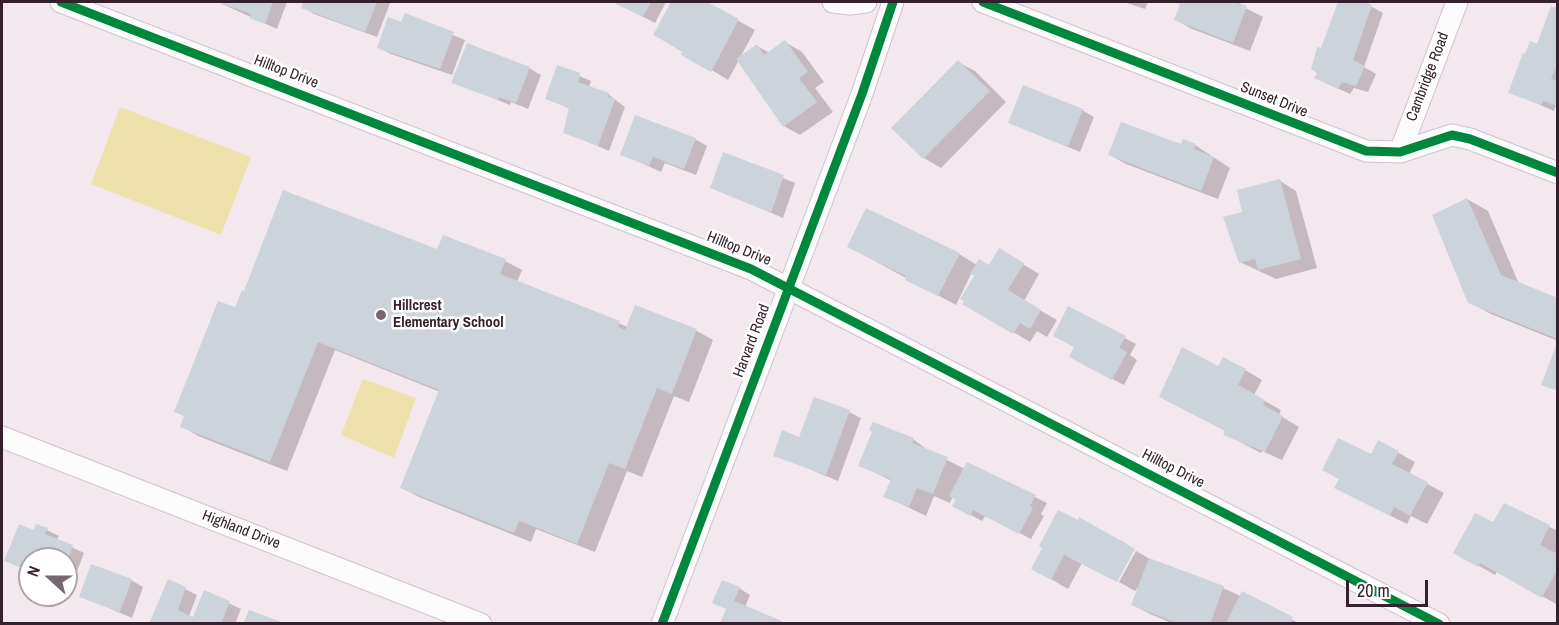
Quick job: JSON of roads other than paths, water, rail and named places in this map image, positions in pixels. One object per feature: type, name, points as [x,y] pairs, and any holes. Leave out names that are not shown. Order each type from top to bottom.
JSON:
[{"type":"street","name":"Hilltop Drive","points":[[61,2],[751,269],[1438,624]]},
{"type":"street","points":[[833,2],[850,4],[866,2]]},
{"type":"street","name":"Harvard Road","points":[[662,624],[862,94],[893,2]]},
{"type":"street","name":"Sunset Drive","points":[[983,2],[1366,152],[1400,152],[1452,135],[1470,139],[1557,173]]},
{"type":"street","name":"Cambridge Road","points":[[1400,152],[1457,2]]},
{"type":"street","name":"Highland Drive","points":[[2,437],[481,624]]},
{"type":"place","name":"Hillcrest Elementary School","points":[[381,315]]}]
